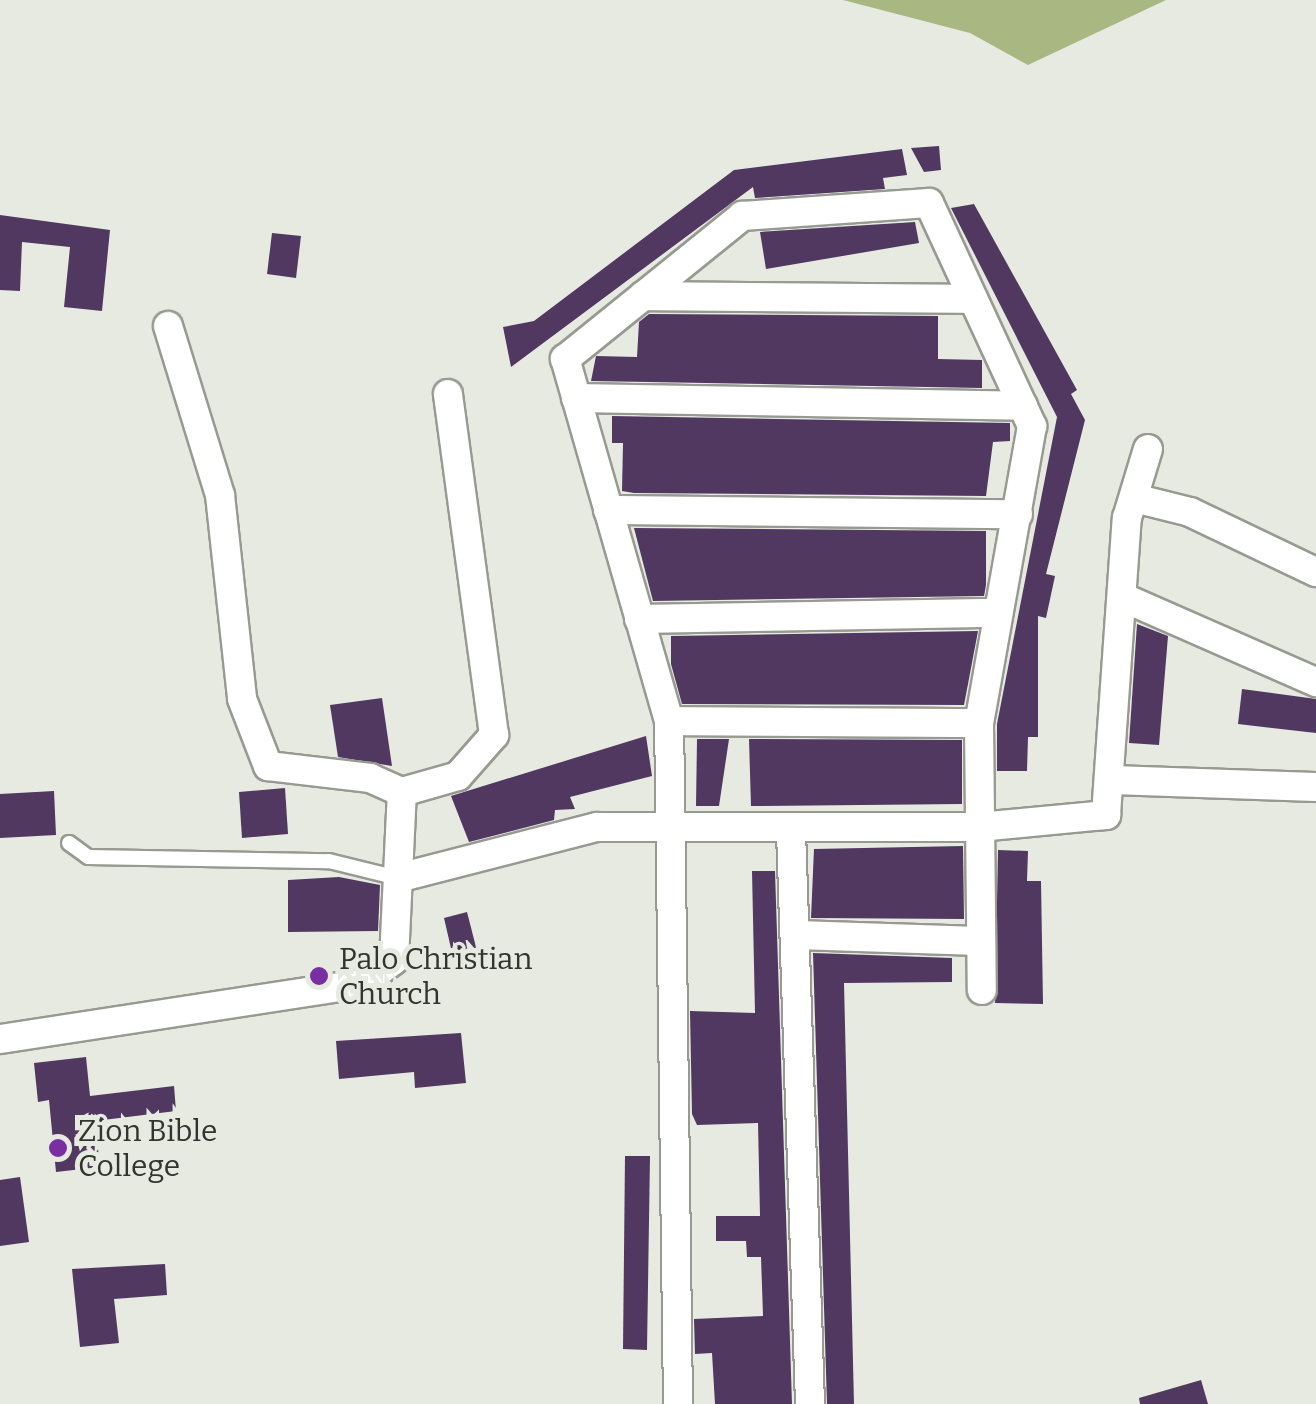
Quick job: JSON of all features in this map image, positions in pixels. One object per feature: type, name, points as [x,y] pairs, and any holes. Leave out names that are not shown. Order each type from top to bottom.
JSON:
[{"type":"street","points":[[678,1404],[676,830],[669,721],[565,359],[742,216],[929,204],[1032,426],[978,722],[982,990]]},
{"type":"street","points":[[642,296],[973,299]]},
{"type":"street","points":[[168,326],[196,395],[220,495],[248,728],[268,766],[370,778],[402,792],[458,776],[494,735],[448,394]]},
{"type":"street","points":[[576,398],[1022,406]]},
{"type":"street","points":[[398,878],[597,828],[790,831],[979,827],[1106,815],[1112,780],[1122,597],[1134,498],[1148,449]]},
{"type":"street","points":[[1134,498],[1190,512],[1316,572]]},
{"type":"street","points":[[608,510],[1018,514]]},
{"type":"street","points":[[1122,597],[1316,682]]},
{"type":"street","points":[[639,619],[998,612]]},
{"type":"street","points":[[669,721],[978,722]]},
{"type":"street","points":[[1112,780],[1316,788]]},
{"type":"street","points":[[0,1038],[361,984],[394,960],[402,792]]},
{"type":"street","points":[[790,831],[810,1404]]},
{"type":"street","points":[[796,936],[980,941]]},
{"type":"lane","points":[[69,844],[88,857],[329,860],[398,878]]},
{"type":"green space","points":[[843,0],[1166,0],[1028,65],[970,33]]},
{"type":"building","points":[[939,146],[941,170],[924,172],[911,148]]},
{"type":"building","points":[[902,149],[907,175],[883,178],[885,189],[755,198],[753,187],[511,367],[503,327],[534,321],[734,170]]},
{"type":"building","points":[[974,204],[1077,390],[1071,394],[1085,420],[1046,574],[1055,576],[1046,618],[1038,616],[1038,737],[1028,737],[1027,771],[997,771],[997,724],[1057,417],[951,208]]},
{"type":"building","points":[[0,215],[110,230],[102,311],[64,307],[70,247],[22,242],[20,291],[0,290]]},
{"type":"building","points":[[915,222],[919,243],[766,269],[760,232]]},
{"type":"building","points":[[272,233],[301,236],[296,278],[267,274]]},
{"type":"building","points":[[649,314],[938,316],[938,359],[982,360],[982,388],[591,381],[596,356],[637,357],[639,322]]},
{"type":"building","points":[[612,416],[1010,423],[1010,441],[993,442],[986,496],[634,493],[622,491],[623,443],[612,443]]},
{"type":"building","points":[[634,528],[986,531],[986,585],[984,596],[653,601]]},
{"type":"building","points":[[1137,624],[1168,636],[1159,745],[1129,743]]},
{"type":"building","points":[[978,631],[964,705],[682,704],[671,664],[671,636]]},
{"type":"building","points":[[1242,689],[1316,699],[1316,733],[1238,724]]},
{"type":"building","points":[[382,698],[392,766],[338,757],[330,705]]},
{"type":"building","points":[[646,736],[652,776],[570,797],[575,809],[555,810],[554,820],[469,842],[451,796]]},
{"type":"building","points":[[697,739],[729,739],[719,806],[696,806]]},
{"type":"building","points":[[749,739],[962,740],[962,804],[751,806]]},
{"type":"building","points":[[285,788],[288,834],[242,838],[239,792]]},
{"type":"building","points":[[54,791],[56,835],[0,838],[0,794]]},
{"type":"building","points":[[963,846],[964,919],[811,918],[814,849]]},
{"type":"building","points":[[998,850],[1028,851],[1027,881],[1041,881],[1043,1004],[995,1003]]},
{"type":"building","points":[[752,871],[775,871],[792,1404],[715,1404],[712,1353],[695,1354],[694,1319],[763,1316],[761,1257],[747,1257],[746,1241],[716,1241],[716,1216],[760,1216],[758,1123],[697,1125],[692,1114],[690,1011],[755,1013]]},
{"type":"building","points":[[339,877],[380,885],[378,931],[288,932],[288,880]]},
{"type":"building","points":[[467,912],[477,951],[453,957],[444,918]]},
{"type":"building","points":[[813,953],[952,958],[952,982],[844,983],[854,1404],[827,1404]]},
{"type":"building","points":[[461,1033],[466,1083],[415,1088],[414,1072],[339,1079],[336,1041]]},
{"type":"building","points":[[86,1057],[90,1096],[174,1086],[176,1111],[95,1121],[100,1167],[56,1172],[49,1100],[38,1102],[34,1063]]},
{"type":"building","points":[[625,1156],[650,1156],[647,1350],[623,1349]]},
{"type":"building","points":[[20,1177],[29,1242],[0,1246],[0,1180]]},
{"type":"building","points":[[165,1264],[167,1295],[114,1299],[119,1343],[80,1347],[72,1269]]},
{"type":"building","points":[[1201,1380],[1208,1404],[1140,1404],[1139,1398]]},
{"type":"place","name":"Palo Christian Church","points":[[319,976]]},
{"type":"place","name":"Zion Bible College","points":[[58,1148]]}]
